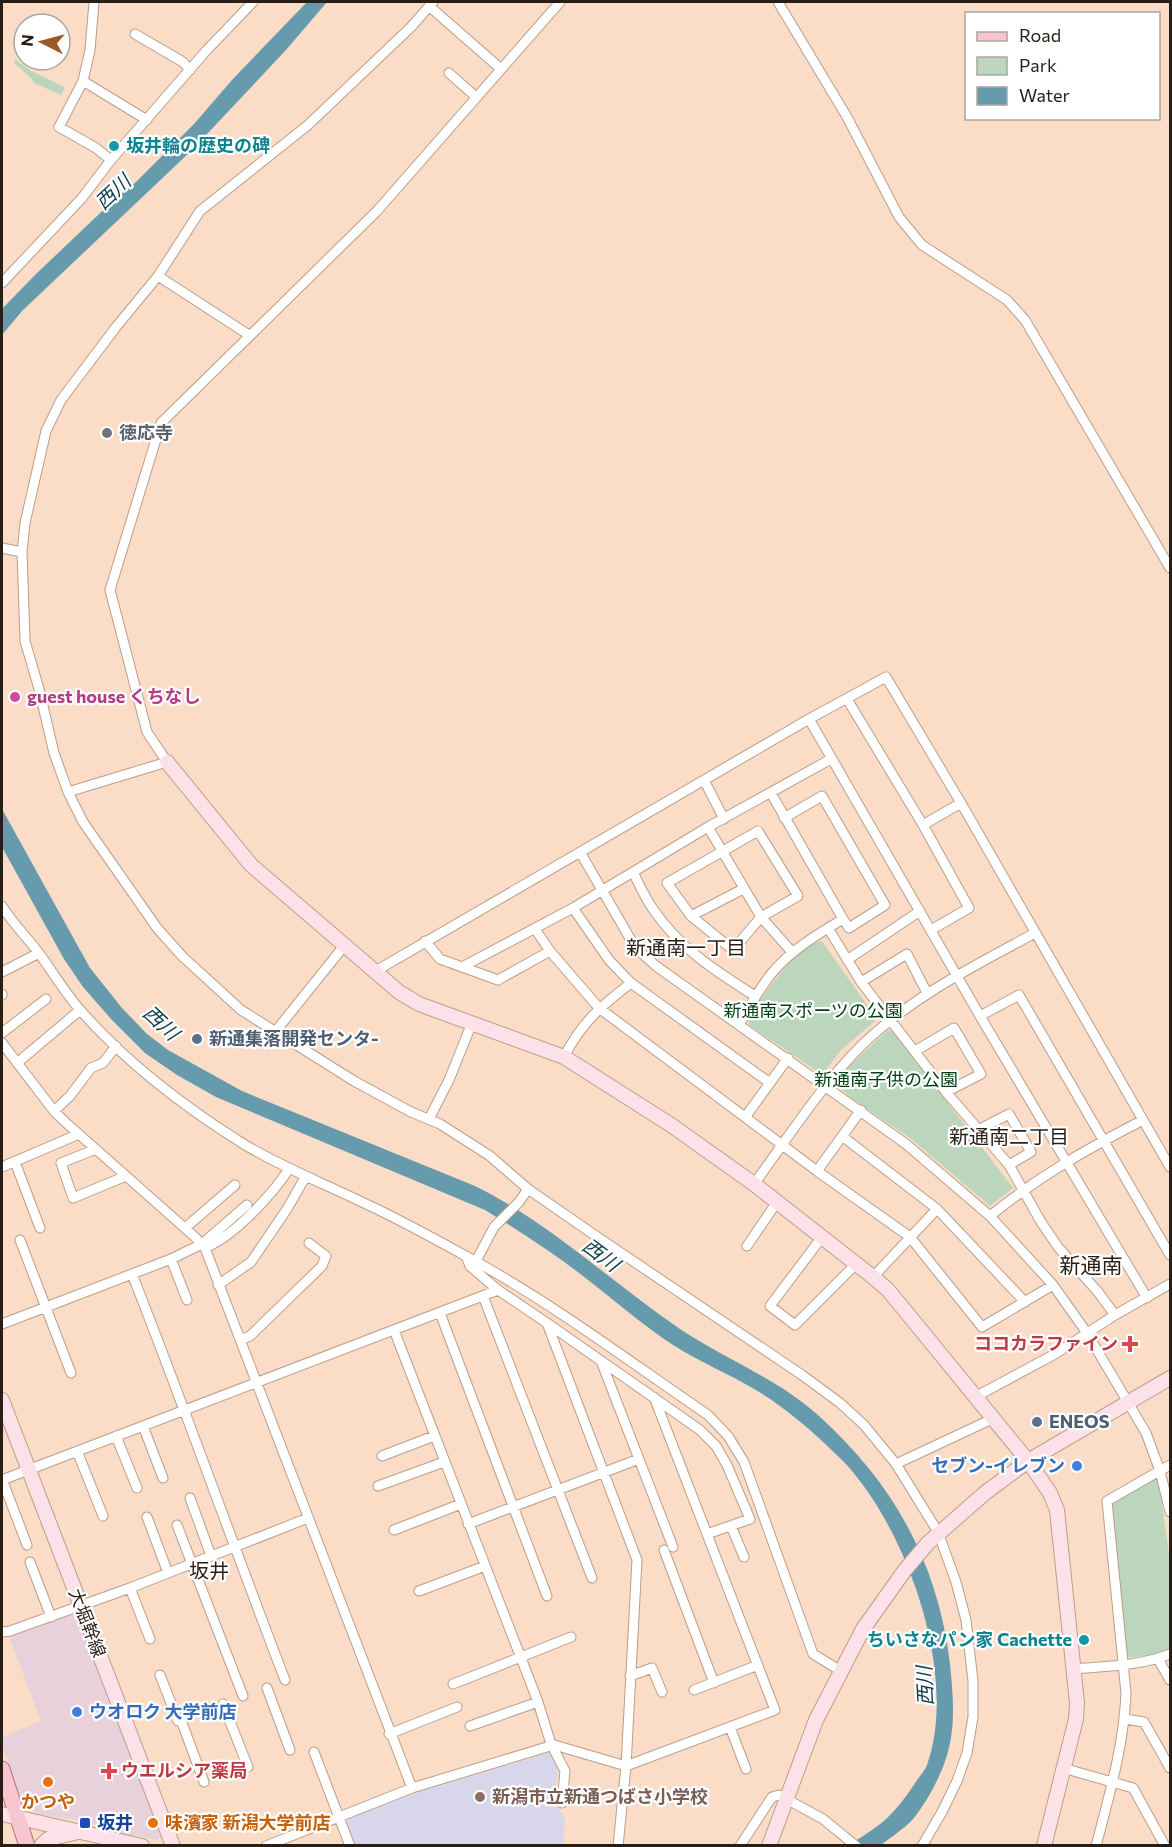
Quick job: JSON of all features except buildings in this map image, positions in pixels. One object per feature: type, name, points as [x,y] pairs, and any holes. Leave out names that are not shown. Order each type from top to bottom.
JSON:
[{"type":"main road","points":[[2,1769],[27,1845]]},
{"type":"street","points":[[94,2],[90,51],[83,81],[59,127],[96,148],[111,160]]},
{"type":"street","points":[[2,283],[76,206],[111,160],[253,2]]},
{"type":"street","points":[[560,2],[378,210],[161,423],[110,590],[147,732],[167,762],[251,865],[399,992],[419,1004],[564,1057],[671,1125],[754,1184],[873,1277],[908,1313],[1028,1461],[1050,1493],[1057,1510],[1077,1703],[1076,1719],[1044,1845]]},
{"type":"street","points":[[778,2],[847,117],[898,217],[922,245],[1007,300],[1025,320],[1170,568]]},
{"type":"street","points":[[501,69],[431,4],[411,27],[308,125],[200,211],[158,276],[61,400],[46,431],[25,524],[22,552],[25,642],[54,753],[68,792],[83,822],[157,928],[182,956],[241,1010],[354,1081],[440,1124],[490,1156],[528,1189],[802,1375],[840,1403],[864,1425],[896,1464],[938,1533],[956,1582],[966,1620],[973,1681],[973,1717],[966,1753],[957,1781],[922,1845]]},
{"type":"street","points":[[135,34],[183,62],[190,70]]},
{"type":"street","points":[[449,73],[476,97]]},
{"type":"street","points":[[83,81],[147,120]]},
{"type":"street","points":[[158,276],[249,335]]},
{"type":"street","points":[[2,548],[22,552]]},
{"type":"street","points":[[374,972],[809,718],[886,676],[1170,1167]]},
{"type":"street","points":[[847,699],[923,825],[969,908],[931,930]]},
{"type":"street","points":[[809,718],[980,1016],[1147,1298]]},
{"type":"street","points":[[462,967],[573,908],[708,827],[831,759]]},
{"type":"street","points":[[68,792],[167,762]]},
{"type":"street","points":[[704,780],[724,819]]},
{"type":"street","points":[[771,793],[784,818],[849,928],[885,905],[822,796],[784,818]]},
{"type":"street","points":[[923,825],[961,803]]},
{"type":"street","points":[[708,827],[761,917],[792,952]]},
{"type":"street","points":[[758,831],[798,896],[761,917],[733,950],[691,916],[667,883],[758,831]]},
{"type":"street","points":[[580,852],[635,947],[656,966],[906,1144],[990,1216],[1053,1285],[1087,1333],[1146,1433],[1160,1471],[1170,1512]]},
{"type":"street","points":[[633,872],[653,909],[680,942],[710,967],[755,996]]},
{"type":"street","points":[[691,916],[743,889]]},
{"type":"street","points":[[2,906],[10,920],[39,953],[80,1010],[162,1088],[199,1115],[243,1144],[289,1169],[366,1203],[466,1256],[532,1295],[708,1415],[728,1436],[744,1462],[813,1654],[841,1671]]},
{"type":"street","points":[[573,908],[609,960],[631,983],[770,1083]]},
{"type":"street","points":[[847,960],[920,912]]},
{"type":"street","points":[[739,1025],[772,972],[792,952],[843,919]]},
{"type":"street","points":[[828,928],[861,982],[946,1092],[1010,1165],[1041,1222],[1058,1247],[1098,1292],[1115,1316]]},
{"type":"street","points":[[535,929],[550,951],[599,1008],[817,1171],[910,1237],[982,1327],[1053,1285]]},
{"type":"street","points":[[754,1184],[844,1064],[865,1042],[927,993],[1035,933]]},
{"type":"street","points":[[425,941],[440,959],[498,980],[550,951]]},
{"type":"street","points":[[275,1032],[344,946]]},
{"type":"street","points":[[2,972],[39,953]]},
{"type":"street","points":[[861,982],[906,954],[927,993]]},
{"type":"street","points":[[564,1057],[576,1033],[599,1008],[631,983]]},
{"type":"street","points":[[980,1016],[1019,995],[1170,1255]]},
{"type":"street","points":[[2,1033],[46,999]]},
{"type":"street","points":[[17,1063],[80,1010]]},
{"type":"street","points":[[429,1119],[449,1080],[472,1023]]},
{"type":"street","points":[[915,1051],[954,1028],[981,1074],[946,1092]]},
{"type":"street","points":[[2,1043],[54,1111],[203,1246],[389,1734],[412,1788]]},
{"type":"street","points":[[54,1111],[70,1096],[91,1068],[103,1063],[116,1046]]},
{"type":"street","points":[[746,1116],[788,1058]]},
{"type":"street","points":[[817,1171],[861,1110]]},
{"type":"street","points":[[980,1129],[1009,1114],[1031,1152],[1010,1165]]},
{"type":"street","points":[[990,1216],[1023,1189],[1066,1161],[1143,1120]]},
{"type":"street","points":[[2,1167],[79,1134]]},
{"type":"street","points":[[842,1136],[937,1209],[1025,1302]]},
{"type":"street","points":[[96,1149],[62,1163],[73,1198],[126,1176]]},
{"type":"street","points":[[15,1162],[40,1228]]},
{"type":"street","points":[[2,1324],[203,1246],[224,1235],[267,1198],[289,1169]]},
{"type":"street","points":[[218,1285],[251,1262],[306,1176]]},
{"type":"street","points":[[185,1228],[235,1185]]},
{"type":"street","points":[[476,1262],[494,1227],[519,1202],[528,1189]]},
{"type":"street","points":[[747,1246],[777,1202]]},
{"type":"street","points":[[203,1246],[247,1205]]},
{"type":"street","points":[[873,1277],[937,1209]]},
{"type":"street","points":[[822,1237],[770,1306],[795,1324],[856,1264]]},
{"type":"street","points":[[20,1240],[71,1373]]},
{"type":"street","points":[[240,1340],[250,1336],[322,1266],[326,1256],[324,1252],[309,1243]]},
{"type":"street","points":[[466,1256],[470,1266],[498,1290],[654,1397],[700,1430],[716,1446],[727,1465],[750,1519],[707,1534]]},
{"type":"street","points":[[171,1258],[187,1300]]},
{"type":"street","points":[[132,1274],[285,1680]]},
{"type":"street","points":[[975,1397],[1055,1354],[1170,1284]]},
{"type":"street","points":[[27,1545],[2,1479],[498,1290]]},
{"type":"street","points":[[483,1296],[592,1578]]},
{"type":"street","points":[[440,1313],[548,1596]]},
{"type":"street","points":[[547,1323],[637,1560],[626,1766],[618,1845]]},
{"type":"street","points":[[394,1330],[538,1702],[551,1744],[565,1771],[562,1803]]},
{"type":"street","points":[[601,1361],[639,1459],[714,1683]]},
{"type":"street","points":[[769,1845],[816,1720],[863,1629],[904,1570],[938,1533],[985,1493],[1028,1461],[1170,1378]]},
{"type":"street","points":[[266,1845],[412,1788],[551,1744],[626,1766],[775,1710],[654,1397]]},
{"type":"street","name":"大堀幹線","points":[[2,1400],[173,1845]]},
{"type":"street","points":[[896,1464],[992,1419]]},
{"type":"street","points":[[143,1426],[163,1478]]},
{"type":"street","points":[[116,1436],[137,1488]]},
{"type":"street","points":[[382,1456],[434,1436]]},
{"type":"street","points":[[77,1451],[103,1516]]},
{"type":"street","points":[[468,1524],[639,1459]]},
{"type":"street","points":[[378,1486],[444,1462]]},
{"type":"street","points":[[1099,1845],[1125,1719],[1126,1693],[1107,1501],[1170,1465]]},
{"type":"street","points":[[190,1498],[211,1556]]},
{"type":"street","points":[[394,1530],[461,1504]]},
{"type":"street","points":[[147,1517],[168,1573]]},
{"type":"street","points":[[2,1622],[3,1632],[51,1617],[308,1518]]},
{"type":"street","points":[[177,1525],[243,1696]]},
{"type":"street","points":[[731,1526],[744,1557]]},
{"type":"street","points":[[30,1562],[51,1617]]},
{"type":"street","points":[[419,1591],[485,1566]]},
{"type":"street","points":[[130,1588],[150,1640]]},
{"type":"street","points":[[453,1684],[572,1637]]},
{"type":"street","points":[[1073,1669],[1123,1665],[1158,1659],[1170,1654]]},
{"type":"street","points":[[1158,1659],[1170,1680]]},
{"type":"street","points":[[694,1690],[758,1665]]},
{"type":"street","points":[[630,1676],[652,1668],[662,1692]]},
{"type":"street","points":[[160,1676],[204,1782]]},
{"type":"street","points":[[267,1688],[290,1750]]},
{"type":"street","points":[[470,1726],[538,1702]]},
{"type":"street","points":[[223,1704],[248,1767]]},
{"type":"street","points":[[389,1734],[457,1707]]},
{"type":"street","points":[[1125,1719],[1144,1722],[1170,1768]]},
{"type":"street","points":[[730,1727],[746,1769]]},
{"type":"street","points":[[314,1752],[350,1845]]},
{"type":"street","points":[[1064,1768],[1133,1788],[1165,1845],[1170,1842]]},
{"type":"street","points":[[740,1845],[772,1797],[779,1795],[824,1819],[854,1843]]},
{"type":"street","points":[[2,1814],[142,1845]]},
{"type":"street","points":[[41,1845],[48,1839],[79,1832]]},
{"type":"shaded area","points":[[79,1612],[162,1835],[157,1840],[116,1832],[84,1821],[38,1814],[22,1801],[2,1744],[2,1737],[41,1721],[9,1637]]},
{"type":"shaded area","name":"新潟市立新通つばさ小学校","points":[[551,1752],[558,1771],[554,1802],[565,1819],[563,1845],[355,1845],[345,1819],[421,1791]]},
{"type":"green space","points":[[24,72],[33,72],[65,87],[61,95],[34,83]]},
{"type":"green space","name":"新通南スポーツの公園","points":[[822,941],[874,1015],[875,1021],[841,1050],[825,1071],[818,1072],[749,1025],[749,1015],[792,960],[812,944]]},
{"type":"green space","name":"新通南子供の公園","points":[[888,1030],[893,1031],[1013,1188],[990,1206],[910,1138],[851,1098],[838,1086],[839,1076]]},
{"type":"green space","points":[[1158,1476],[1170,1561],[1170,1648],[1152,1655],[1125,1658],[1109,1503]]},
{"type":"water","points":[[307,2],[327,2],[286,50],[190,152],[22,311],[2,335],[2,309],[194,124],[232,80]]},
{"type":"water","points":[[2,809],[90,968],[122,1008],[147,1034],[168,1050],[242,1091],[475,1186],[503,1201],[555,1235],[680,1329],[786,1391],[819,1416],[846,1442],[890,1498],[923,1559],[944,1627],[950,1664],[953,1721],[950,1744],[941,1771],[928,1797],[906,1826],[881,1845],[849,1845],[890,1815],[903,1801],[925,1769],[935,1729],[936,1689],[931,1647],[921,1605],[906,1564],[888,1525],[867,1491],[844,1462],[791,1414],[768,1397],[673,1345],[583,1276],[485,1210],[216,1097],[177,1075],[145,1053],[83,987],[64,959],[2,847]]},
{"type":"place","name":"坂井輪の歴史の碑","points":[[114,146]]},
{"type":"place","name":"徳応寺","points":[[107,433]]},
{"type":"place","name":"guest house くちなし","points":[[15,697]]},
{"type":"place","name":"新通集落開発センタ-","points":[[197,1039]]},
{"type":"place","name":"ココカラファイン","points":[[1130,1344]]},
{"type":"place","name":"ENEOS","points":[[1037,1422]]},
{"type":"place","name":"セブン-イレブン","points":[[1077,1466]]},
{"type":"place","name":"ちいさなパン家 Cachette","points":[[1084,1640]]},
{"type":"place","name":"ウオロク 大学前店","points":[[77,1712]]},
{"type":"place","name":"ウエルシア薬局","points":[[109,1771]]},
{"type":"place","name":"かつや","points":[[48,1782]]},
{"type":"place","name":"新潟市立新通つばさ小学校","points":[[480,1797]]},
{"type":"place","name":"坂井","points":[[85,1823]]},
{"type":"place","name":"味濱家 新潟大学前店","points":[[153,1823]]},
{"type":"district","name":"新通南一丁目","points":[[686,948]]},
{"type":"district","name":"新通南二丁目","points":[[1009,1137]]},
{"type":"district","name":"新通南","points":[[1091,1266]]},
{"type":"district","name":"坂井","points":[[209,1571]]},
{"type":"water label","name":"西川","points":[[113,192]]},
{"type":"water label","name":"西川","points":[[161,1023]]},
{"type":"water label","name":"西川","points":[[601,1255]]},
{"type":"water label","name":"西川","points":[[925,1686]]}]
